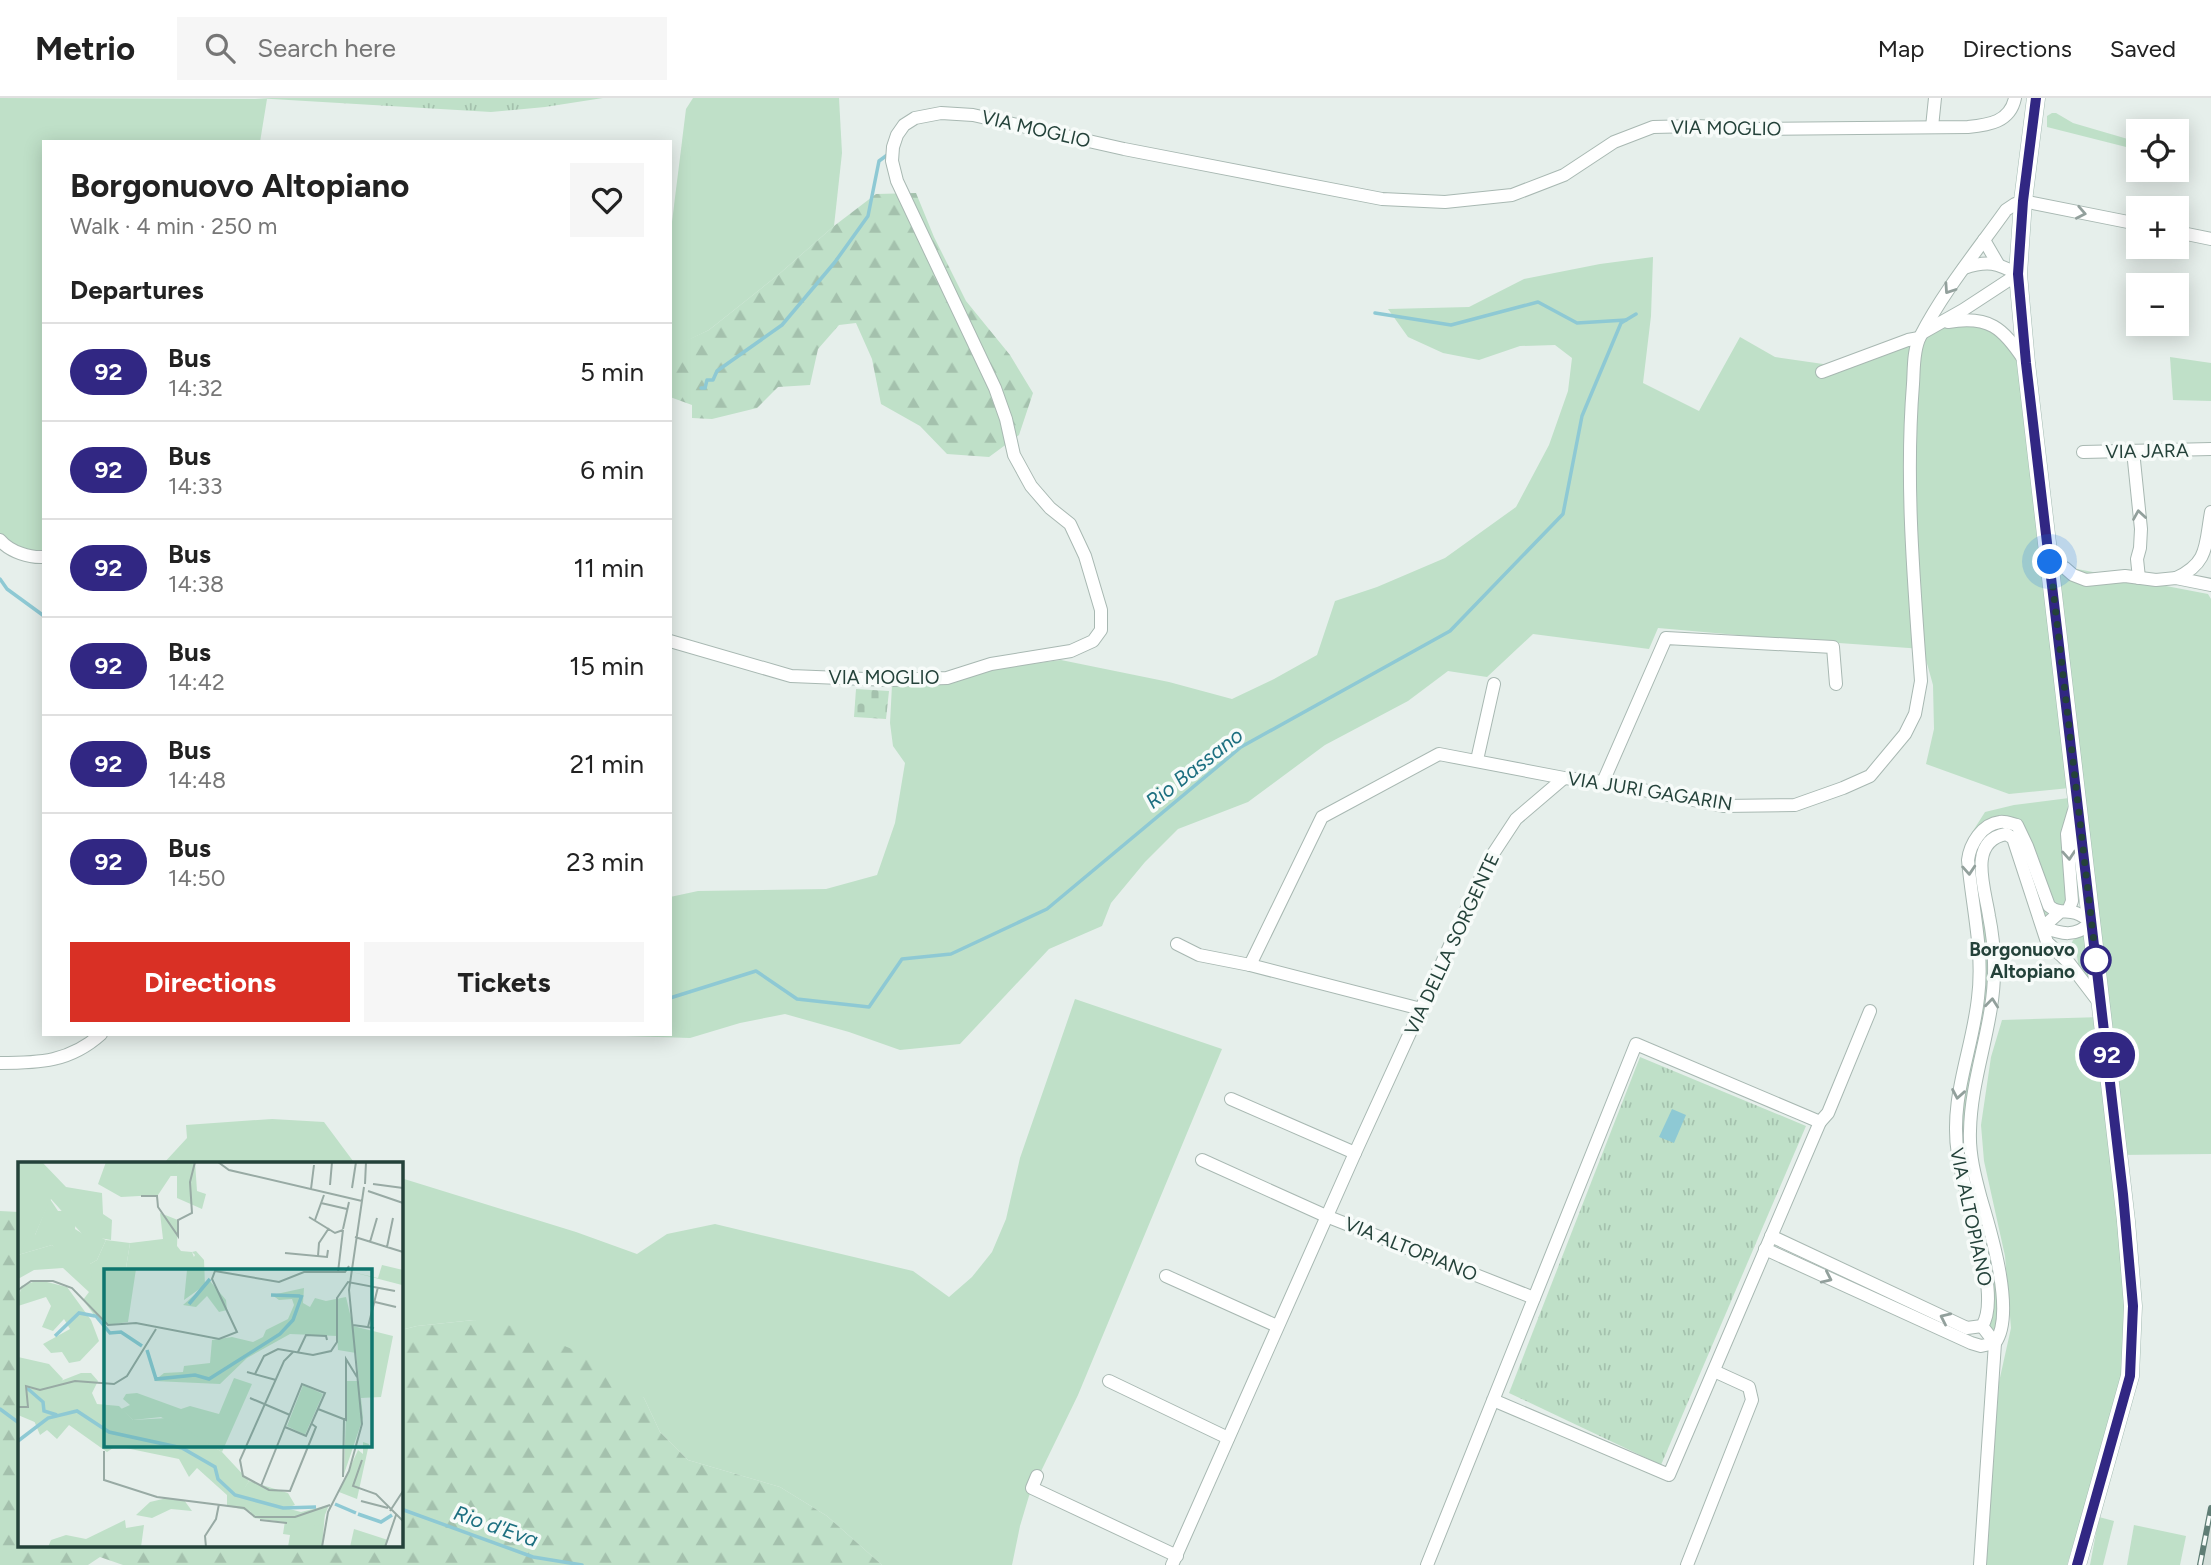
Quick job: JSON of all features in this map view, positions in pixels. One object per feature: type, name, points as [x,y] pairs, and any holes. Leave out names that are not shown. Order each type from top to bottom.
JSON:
[{"type":"main road","points":[[2035,98],[2018,274],[2026,363],[2126,1221],[2133,1306],[2130,1376],[2077,1565]]},
{"type":"street","points":[[1932,127],[1935,98]]},
{"type":"street","name":"VIA MOGLIO","points":[[672,642],[791,676],[890,680],[947,678],[991,664],[1071,651],[1093,641],[1101,630],[1101,610],[1080,546],[1070,524],[1050,508],[1031,486],[1014,455],[1006,419],[995,388],[897,181],[892,161],[893,147],[904,125],[915,118],[941,113],[973,115],[1137,152],[1382,199],[1445,202],[1512,195],[1564,175],[1614,142],[1653,127],[1768,129],[1986,125],[2004,118],[2013,108],[2015,98]]},
{"type":"street","points":[[2023,201],[2126,222]]},
{"type":"street","name":"VIA JURI GAGARIN","points":[[1250,965],[1322,817],[1439,754],[1723,806],[1795,805],[1870,776],[1905,734],[1914,714],[1921,681],[1912,534],[1910,442],[1914,373],[1921,335],[1948,288],[2006,210],[2023,201]]},
{"type":"street","points":[[2189,234],[2211,239]]},
{"type":"street","points":[[1984,240],[1998,264]]},
{"type":"street","points":[[1964,268],[1982,263],[1998,264],[2018,274]]},
{"type":"street","points":[[1822,372],[1921,335],[2018,274]]},
{"type":"street","points":[[1941,323],[1959,320],[1989,323],[2008,337],[2026,363]]},
{"type":"street","name":"VIA JARA","points":[[2083,452],[2211,449]]},
{"type":"street","points":[[2133,451],[2141,529],[2137,559],[2139,578]]},
{"type":"street","points":[[2176,578],[2191,571],[2199,562],[2211,513]]},
{"type":"street","points":[[0,540],[4,545],[33,558],[42,556]]},
{"type":"street","points":[[2050,562],[2087,580],[2124,576],[2156,580],[2176,578],[2211,585]]},
{"type":"street","points":[[1603,782],[1666,638],[1833,647],[1836,684]]},
{"type":"street","points":[[1477,760],[1494,684]]},
{"type":"street","name":"VIA DELLA SORGENTE","points":[[1384,1090],[1489,860],[1516,819],[1564,778]]},
{"type":"street","points":[[2043,927],[2064,912],[2072,901],[2067,834],[2078,800]]},
{"type":"street","name":"VIA ALTOPIANO","points":[[1982,1326],[1989,1304],[1982,1251],[1959,1166],[1955,1137],[1958,1095],[1979,997],[1980,963],[1968,860],[1974,840],[1986,828],[2001,821],[2017,825],[2049,906],[2079,914],[2091,922]]},
{"type":"street","name":"VIA ALTOPIANO","points":[[1980,1565],[1995,1343],[2003,1325],[1995,1249],[1972,1159],[1970,1132],[1974,1095],[1994,994],[1990,917],[1981,872],[1982,860],[1988,844],[1998,835],[2006,834],[2013,838],[2047,942],[2101,1005]]},
{"type":"street","points":[[2043,927],[2070,934],[2084,930],[2091,922]]},
{"type":"street","points":[[2063,958],[2070,934]]},
{"type":"street","points":[[1177,944],[1199,955],[1250,965],[1421,1009]]},
{"type":"street","points":[[1493,1400],[1669,1475],[1820,1122],[1828,1113],[1870,1010]]},
{"type":"street","points":[[0,1063],[38,1063],[64,1057],[83,1048],[98,1036]]},
{"type":"street","points":[[1427,1565],[1636,1044],[1820,1122]]},
{"type":"street","name":"VIA ALTOPIANO","points":[[1037,1476],[1031,1488],[1175,1560],[1384,1090]]},
{"type":"street","points":[[1231,1100],[1355,1153]]},
{"type":"street","name":"VIA ALTOPIANO","points":[[1202,1160],[1326,1216],[1534,1298]]},
{"type":"street","points":[[1765,1249],[1971,1343],[1981,1346],[1995,1343],[1982,1326],[1967,1328],[1771,1237]]},
{"type":"street","points":[[1166,1276],[1277,1326]]},
{"type":"street","points":[[1686,1565],[1752,1400],[1749,1387],[1714,1370]]},
{"type":"street","points":[[1109,1381],[1228,1438]]},
{"type":"street","points":[[2086,1565],[2089,1525]]},
{"type":"shaded area","points":[[2211,1503],[2211,1565],[2199,1565]]},
{"type":"green space","points":[[0,98],[267,99],[260,140],[42,140],[42,559],[0,543]]},
{"type":"green space","points":[[255,98],[603,98],[491,112]]},
{"type":"green space","points":[[693,98],[839,98],[842,153],[834,226],[709,330],[672,348],[672,222],[686,109]]},
{"type":"green space","points":[[2056,113],[2073,123],[2126,138],[2126,147],[2047,127],[2047,116]]},
{"type":"green space","points":[[916,193],[934,237],[966,301],[1010,355],[1033,393],[1019,435],[989,457],[947,454],[920,426],[881,404],[872,359],[856,323],[839,325],[818,349],[810,385],[778,387],[757,408],[712,419],[692,418],[692,405],[672,398],[672,347],[709,330],[876,194]]},
{"type":"green space","points":[[1653,257],[1651,316],[1643,383],[1699,411],[1740,337],[1775,357],[1830,365],[1936,328],[1976,323],[1997,330],[2024,354],[2051,564],[2208,594],[2211,599],[2211,1154],[2119,1155],[2135,1322],[2121,1386],[2067,1565],[1986,1565],[1999,1382],[2011,1328],[2005,1256],[1984,1161],[1981,1125],[1991,1057],[2002,1020],[2103,1017],[2080,787],[2009,794],[1926,764],[1934,729],[1933,685],[1923,649],[1658,628],[1649,649],[1533,634],[1487,677],[1448,671],[1408,701],[1325,745],[1248,802],[1178,829],[1145,862],[1111,903],[1102,926],[1049,949],[960,1044],[900,1050],[785,1014],[740,1023],[690,1038],[626,1036],[672,1036],[672,897],[698,891],[826,889],[877,875],[895,823],[905,763],[893,746],[890,723],[892,685],[1061,660],[1169,682],[1232,699],[1317,655],[1335,601],[1377,587],[1445,558],[1516,507],[1549,445],[1568,391],[1572,358],[1555,345],[1520,346],[1479,360],[1443,353],[1408,337],[1388,309],[1469,307],[1524,279]]},
{"type":"green space","points":[[2170,357],[2211,363],[2211,401],[2173,400]]},
{"type":"green space","points":[[856,689],[889,691],[886,719],[854,717]]},
{"type":"green space","points":[[2069,798],[2066,819],[2066,904],[2063,907],[2052,903],[2035,849],[2017,821],[1973,836],[1971,834],[1985,812],[2014,805]]},
{"type":"green space","points":[[1996,827],[2017,829],[2048,916],[2046,919],[2018,837],[1986,839],[1990,992],[1968,1115],[1999,1289],[1999,1323],[1995,1335],[1990,1326],[1992,1300],[1959,1126],[1979,1023],[1972,873],[1976,847],[1984,835]]},
{"type":"green space","points":[[2085,934],[2092,987],[2079,970],[2076,949],[2070,948],[2073,940]]},
{"type":"green space","points":[[1075,999],[1222,1049],[1078,1395],[1029,1496],[1012,1565],[882,1565],[827,1516],[780,1487],[688,1460],[660,1432],[644,1398],[474,1320],[402,1330],[402,1178],[576,1232],[637,1254],[667,1234],[715,1224],[913,1271],[949,1297],[972,1277],[992,1252],[1006,1219],[1020,1158]]},
{"type":"green space","points":[[1640,1057],[1806,1126],[1661,1465],[1509,1393]]},
{"type":"green space","points":[[272,1119],[324,1122],[356,1162],[165,1162],[187,1138],[186,1125]]},
{"type":"green space","points":[[0,1211],[18,1212],[18,1548],[402,1548],[402,1330],[474,1320],[520,1327],[574,1350],[613,1374],[644,1398],[660,1432],[688,1460],[780,1487],[827,1516],[882,1565],[123,1565],[100,1557],[88,1565],[0,1565]]},
{"type":"green space","points":[[2099,1517],[2114,1521],[2103,1565],[2090,1565]]},
{"type":"green space","points":[[2134,1525],[2186,1536],[2180,1565],[2127,1565]]},
{"type":"water","points":[[1672,1109],[1686,1115],[1674,1143],[1659,1137]]},
{"type":"waterway","points":[[701,388],[705,388],[707,380],[713,380],[717,371],[782,325],[835,262],[868,216],[879,161],[890,153]]},
{"type":"waterway","points":[[1375,313],[1451,325],[1538,302],[1577,323],[1626,320]]},
{"type":"waterway","name":"Rio Bassano","points":[[672,997],[756,971],[797,999],[869,1007],[902,959],[951,954],[1047,909],[1241,747],[1450,631],[1563,514],[1582,416],[1621,323],[1636,314]]},
{"type":"waterway","name":"Rio Bassano","points":[[0,579],[7,589],[42,615]]},
{"type":"waterway","name":"Rio d'Eva","points":[[0,1409],[18,1422]]},
{"type":"waterway","name":"Rio d'Eva","points":[[402,1509],[533,1557],[582,1565]]},
{"type":"railway","points":[[2200,1565],[2211,1508]]},
{"type":"bus line","name":"92","points":[[2036,98],[2023,201],[2018,274],[2026,363],[2123,1194],[2133,1306],[2130,1376],[2077,1565]]},
{"type":"place","name":"Borgonuovo Altopiano","points":[[2096,960]]},
{"type":"route","points":[[2050,562],[2096,960]]}]
